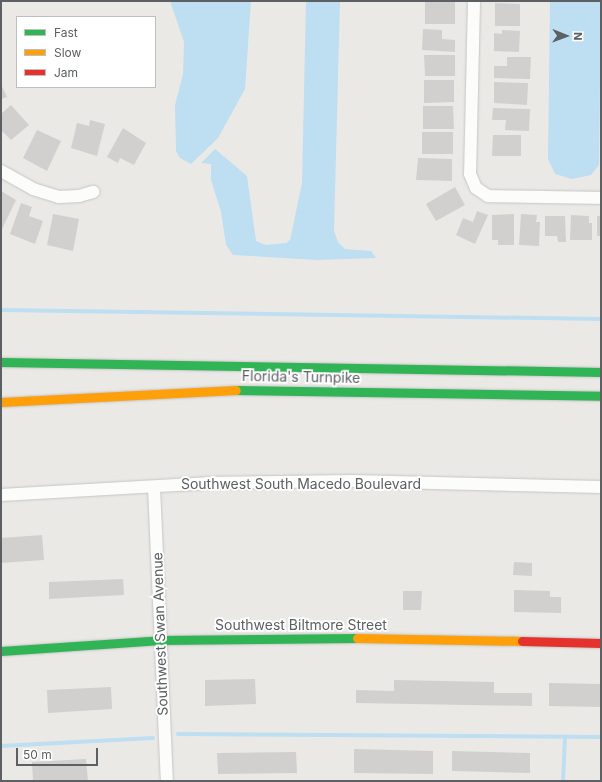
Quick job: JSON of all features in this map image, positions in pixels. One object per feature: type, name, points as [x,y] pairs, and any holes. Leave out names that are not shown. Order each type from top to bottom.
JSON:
[{"type":"main road","name":"Florida's Turnpike","points":[[1,362],[601,372]]},
{"type":"main road","name":"Florida's Turnpike","points":[[1,402],[232,390],[601,396]]},
{"type":"main road","name":"Southwest Biltmore Street","points":[[1,651],[160,640],[309,637],[601,643]]},
{"type":"street","points":[[474,1],[470,174],[476,188],[488,196],[601,198]]},
{"type":"street","points":[[1,171],[33,189],[59,197],[79,196],[93,192]]},
{"type":"street","name":"Southwest South Macedo Boulevard","points":[[1,494],[154,487],[352,481],[601,487]]},
{"type":"street","name":"Southwest Swan Avenue","points":[[154,487],[167,781]]},
{"type":"water","points":[[170,1],[251,1],[245,89],[218,138],[191,164],[180,158],[176,151],[175,105],[183,74],[184,42]]},
{"type":"water","points":[[306,1],[340,1],[334,231],[338,242],[345,249],[371,251],[376,258],[317,260],[233,255],[226,245],[221,212],[211,180],[211,164],[201,163],[215,149],[247,176],[256,241],[266,245],[286,243],[290,240],[302,183]]},
{"type":"water","points":[[550,1],[601,1],[599,165],[591,175],[572,179],[555,174],[548,159]]},
{"type":"building","points":[[425,2],[455,2],[455,24],[425,24]]},
{"type":"building","points":[[495,3],[520,4],[520,26],[495,26]]},
{"type":"building","points":[[423,29],[442,30],[442,39],[455,40],[455,52],[422,50]]},
{"type":"building","points":[[502,30],[520,31],[519,52],[494,51],[494,33],[502,34]]},
{"type":"building","points":[[424,55],[455,55],[455,76],[425,76]]},
{"type":"building","points":[[507,57],[531,57],[530,79],[494,78],[494,66],[507,66]]},
{"type":"building","points":[[424,80],[454,80],[454,102],[424,103]]},
{"type":"building","points":[[494,82],[528,83],[527,105],[494,103]]},
{"type":"building","points":[[1,84],[7,97],[1,99]]},
{"type":"building","points":[[11,105],[29,125],[11,140],[1,130],[1,114]]},
{"type":"building","points":[[423,106],[453,106],[454,129],[423,129]]},
{"type":"building","points":[[493,108],[530,109],[529,131],[505,130],[506,120],[492,120]]},
{"type":"building","points":[[90,120],[105,124],[97,156],[71,148],[77,123],[89,126]]},
{"type":"building","points":[[123,128],[146,143],[134,165],[120,158],[118,163],[107,157]]},
{"type":"building","points":[[37,130],[61,141],[47,171],[23,158]]},
{"type":"building","points":[[422,132],[453,132],[453,154],[422,154]]},
{"type":"building","points":[[493,135],[521,135],[521,156],[492,156]]},
{"type":"building","points":[[418,158],[452,159],[452,181],[416,180]]},
{"type":"building","points":[[455,187],[465,205],[436,221],[426,204]]},
{"type":"building","points":[[1,191],[16,200],[1,231]]},
{"type":"building","points":[[21,203],[32,207],[29,216],[43,221],[35,244],[10,234]]},
{"type":"building","points":[[477,211],[488,215],[475,244],[456,235],[463,218],[473,222]]},
{"type":"building","points":[[53,214],[79,219],[73,251],[47,245]]},
{"type":"building","points":[[514,214],[514,245],[498,245],[498,240],[492,240],[492,215]]},
{"type":"building","points":[[521,214],[537,215],[536,222],[540,222],[539,246],[519,245]]},
{"type":"building","points":[[571,215],[589,216],[589,223],[592,223],[592,240],[570,240]]},
{"type":"building","points":[[545,216],[565,216],[566,242],[558,242],[557,236],[545,236]]},
{"type":"building","points":[[597,216],[601,216],[601,236],[597,236]]},
{"type":"building","points":[[42,535],[44,560],[1,563],[1,538]]},
{"type":"building","points":[[514,562],[532,563],[532,576],[513,575]]},
{"type":"building","points":[[123,579],[124,595],[49,599],[49,582]]},
{"type":"building","points":[[514,590],[550,591],[550,597],[561,597],[561,613],[514,612]]},
{"type":"building","points":[[403,591],[422,591],[421,610],[403,610]]},
{"type":"building","points":[[255,679],[256,704],[205,706],[205,680]]},
{"type":"building","points":[[394,680],[494,682],[494,693],[532,693],[532,706],[356,703],[356,690],[394,691]]},
{"type":"building","points":[[549,683],[601,684],[601,707],[549,706]]},
{"type":"building","points":[[111,687],[112,709],[48,713],[47,690]]},
{"type":"building","points":[[354,749],[433,751],[433,774],[354,773]]},
{"type":"building","points":[[452,751],[530,753],[530,773],[452,771]]},
{"type":"building","points":[[296,752],[297,773],[218,774],[217,753]]},
{"type":"building","points":[[86,759],[88,781],[33,781],[32,762]]},
{"type":"waterway","points":[[1,310],[601,319]]},
{"type":"waterway","points":[[178,734],[601,737]]},
{"type":"waterway","points":[[563,781],[565,737]]},
{"type":"waterway","points":[[1,746],[153,738]]},
{"type":"traffic: fast","points":[[1,362],[601,372]]},
{"type":"traffic: fast","points":[[236,390],[601,396]]},
{"type":"traffic: fast","points":[[1,651],[161,640],[357,638]]},
{"type":"traffic: slow","points":[[1,402],[236,390]]},
{"type":"traffic: slow","points":[[357,638],[522,641]]},
{"type":"traffic: jam","points":[[522,641],[601,643]]}]
